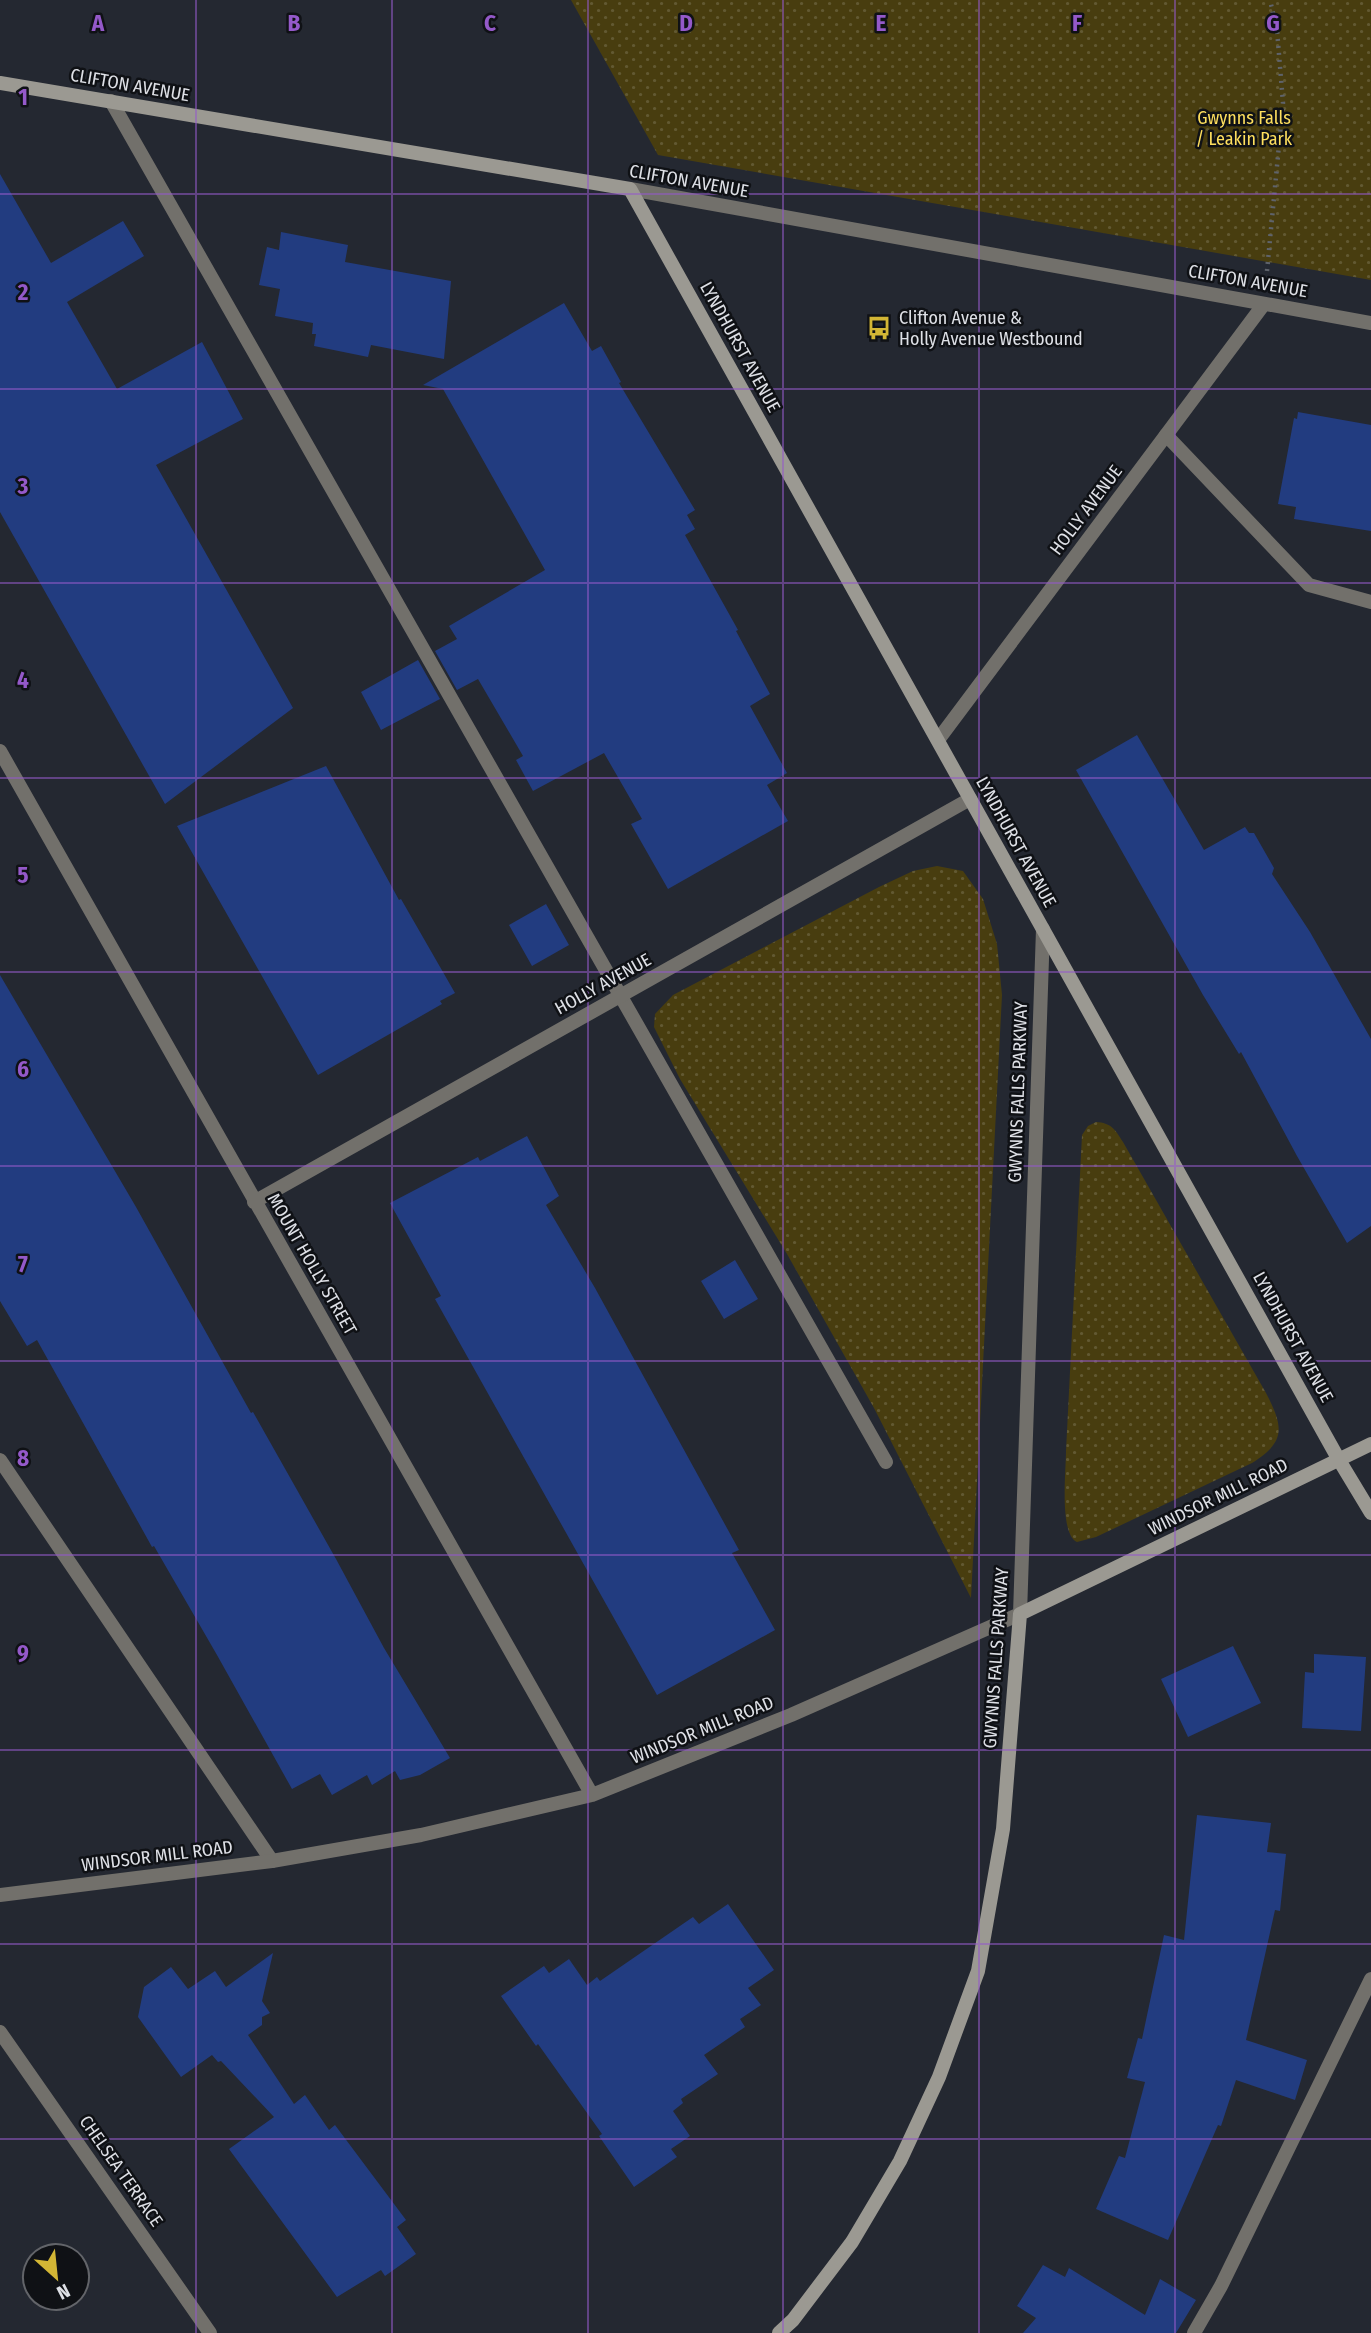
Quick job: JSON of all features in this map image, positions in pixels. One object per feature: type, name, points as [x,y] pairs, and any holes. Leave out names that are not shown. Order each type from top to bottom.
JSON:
[{"type":"street","name":"CLIFTON AVENUE","points":[[0,83],[630,189],[1371,323]]},
{"type":"street","points":[[111,101],[886,1462]]},
{"type":"street","name":"LYNDHURST AVENUE","points":[[630,189],[1339,1461],[1371,1513]]},
{"type":"street","name":"HOLLY AVENUE","points":[[938,740],[1264,304]]},
{"type":"street","points":[[1166,435],[1309,585],[1371,602]]},
{"type":"street","name":"MOUNT HOLLY STREET","points":[[0,751],[592,1795]]},
{"type":"street","name":"HOLLY AVENUE","points":[[254,1202],[970,799]]},
{"type":"street","name":"GWYNNS FALLS PARKWAY","points":[[779,2333],[793,2320],[852,2242],[900,2161],[939,2077],[978,1971],[1003,1829],[1020,1614],[1043,929]]},
{"type":"street","name":"WINDSOR MILL ROAD","points":[[0,1895],[272,1861],[421,1835],[592,1795],[791,1715],[1020,1614],[1371,1444]]},
{"type":"street","points":[[0,1460],[272,1861]]},
{"type":"street","points":[[1194,2333],[1221,2286],[1371,1979]]},
{"type":"street","name":"CHELSEA TERRACE","points":[[0,2032],[211,2333]]},
{"type":"path","points":[[1264,304],[1283,103],[1277,30],[1270,0]]},
{"type":"green space","name":"Gwynns Falls / Leakin Park","points":[[571,0],[1371,0],[1371,280],[658,155]]},
{"type":"green space","points":[[937,866],[963,871],[983,899],[997,944],[1002,995],[971,1598],[874,1408],[787,1254],[680,1079],[654,1027],[655,1014],[673,995],[879,887],[913,871]]},
{"type":"green space","points":[[1096,1122],[1112,1128],[1123,1142],[1266,1393],[1276,1415],[1278,1432],[1271,1447],[1252,1463],[1096,1537],[1077,1542],[1071,1537],[1066,1515],[1066,1451],[1082,1135],[1088,1126]]},
{"type":"building","points":[[0,174],[51,263],[123,221],[144,256],[67,302],[117,389],[202,342],[243,419],[156,465],[293,708],[165,804],[0,512]]},
{"type":"building","points":[[281,232],[348,245],[345,262],[451,281],[444,359],[371,345],[368,357],[314,346],[316,334],[312,334],[313,323],[275,316],[280,289],[259,285],[267,247],[279,250]]},
{"type":"building","points":[[564,303],[592,351],[601,346],[621,382],[619,383],[695,510],[687,515],[695,529],[685,535],[770,694],[750,706],[787,773],[767,785],[788,821],[668,889],[631,824],[642,819],[604,753],[533,791],[516,760],[523,756],[478,679],[457,690],[435,651],[457,639],[449,626],[545,570],[443,389],[423,385]]},
{"type":"building","points":[[1298,412],[1371,425],[1371,531],[1294,519],[1296,507],[1278,504],[1294,418],[1297,419]]},
{"type":"building","points":[[418,660],[440,699],[381,730],[361,692]]},
{"type":"building","points":[[1137,735],[1204,850],[1245,827],[1249,833],[1254,833],[1274,868],[1272,874],[1310,932],[1371,1039],[1371,1226],[1347,1243],[1241,1052],[1239,1054],[1203,995],[1076,770]]},
{"type":"building","points":[[326,766],[399,900],[401,899],[455,993],[440,1001],[442,1004],[318,1075],[177,826]]},
{"type":"building","points":[[546,904],[569,945],[532,966],[509,925]]},
{"type":"building","points":[[0,975],[136,1207],[251,1413],[253,1412],[384,1648],[450,1758],[420,1775],[400,1780],[395,1771],[372,1785],[367,1775],[332,1795],[320,1774],[292,1789],[154,1546],[152,1547],[37,1340],[27,1346],[0,1301]]},
{"type":"building","points":[[527,1136],[559,1196],[546,1205],[595,1288],[739,1550],[732,1553],[775,1630],[657,1695],[435,1299],[441,1296],[390,1203],[478,1157],[480,1161]]},
{"type":"building","points":[[735,1260],[758,1299],[724,1319],[701,1281]]},
{"type":"building","points":[[1233,1646],[1261,1703],[1188,1737],[1161,1679]]},
{"type":"building","points":[[1314,1654],[1366,1657],[1361,1731],[1302,1728],[1305,1672],[1314,1673]]},
{"type":"building","points":[[1197,1815],[1271,1823],[1267,1852],[1286,1854],[1280,1911],[1275,1910],[1246,2040],[1307,2060],[1295,2100],[1236,2080],[1221,2126],[1218,2125],[1168,2240],[1096,2209],[1119,2156],[1125,2158],[1145,2082],[1127,2078],[1138,2038],[1142,2039],[1164,1935],[1184,1940]]},
{"type":"building","points":[[728,1904],[774,1970],[748,1988],[761,2005],[740,2019],[745,2027],[704,2055],[718,2074],[681,2099],[683,2103],[673,2111],[690,2136],[671,2149],[677,2157],[634,2187],[599,2136],[602,2134],[501,1996],[544,1966],[549,1973],[569,1959],[587,1985],[597,1977],[600,1981],[693,1917],[699,1924]]},
{"type":"building","points":[[273,1953],[262,2001],[270,2013],[262,2017],[262,2025],[248,2035],[294,2104],[305,2095],[329,2130],[335,2125],[406,2220],[397,2227],[416,2254],[385,2276],[381,2270],[337,2297],[229,2149],[274,2117],[221,2061],[218,2062],[212,2055],[181,2077],[138,2017],[144,1987],[171,1967],[188,1989],[215,1971],[226,1987]]},
{"type":"building","points":[[1043,2265],[1065,2277],[1069,2268],[1145,2315],[1160,2279],[1196,2300],[1176,2333],[1023,2333],[1036,2318],[1017,2306]]},
{"type":"place","name":"Clifton Avenue & Holly Avenue Westbound","points":[[879,328]]}]
